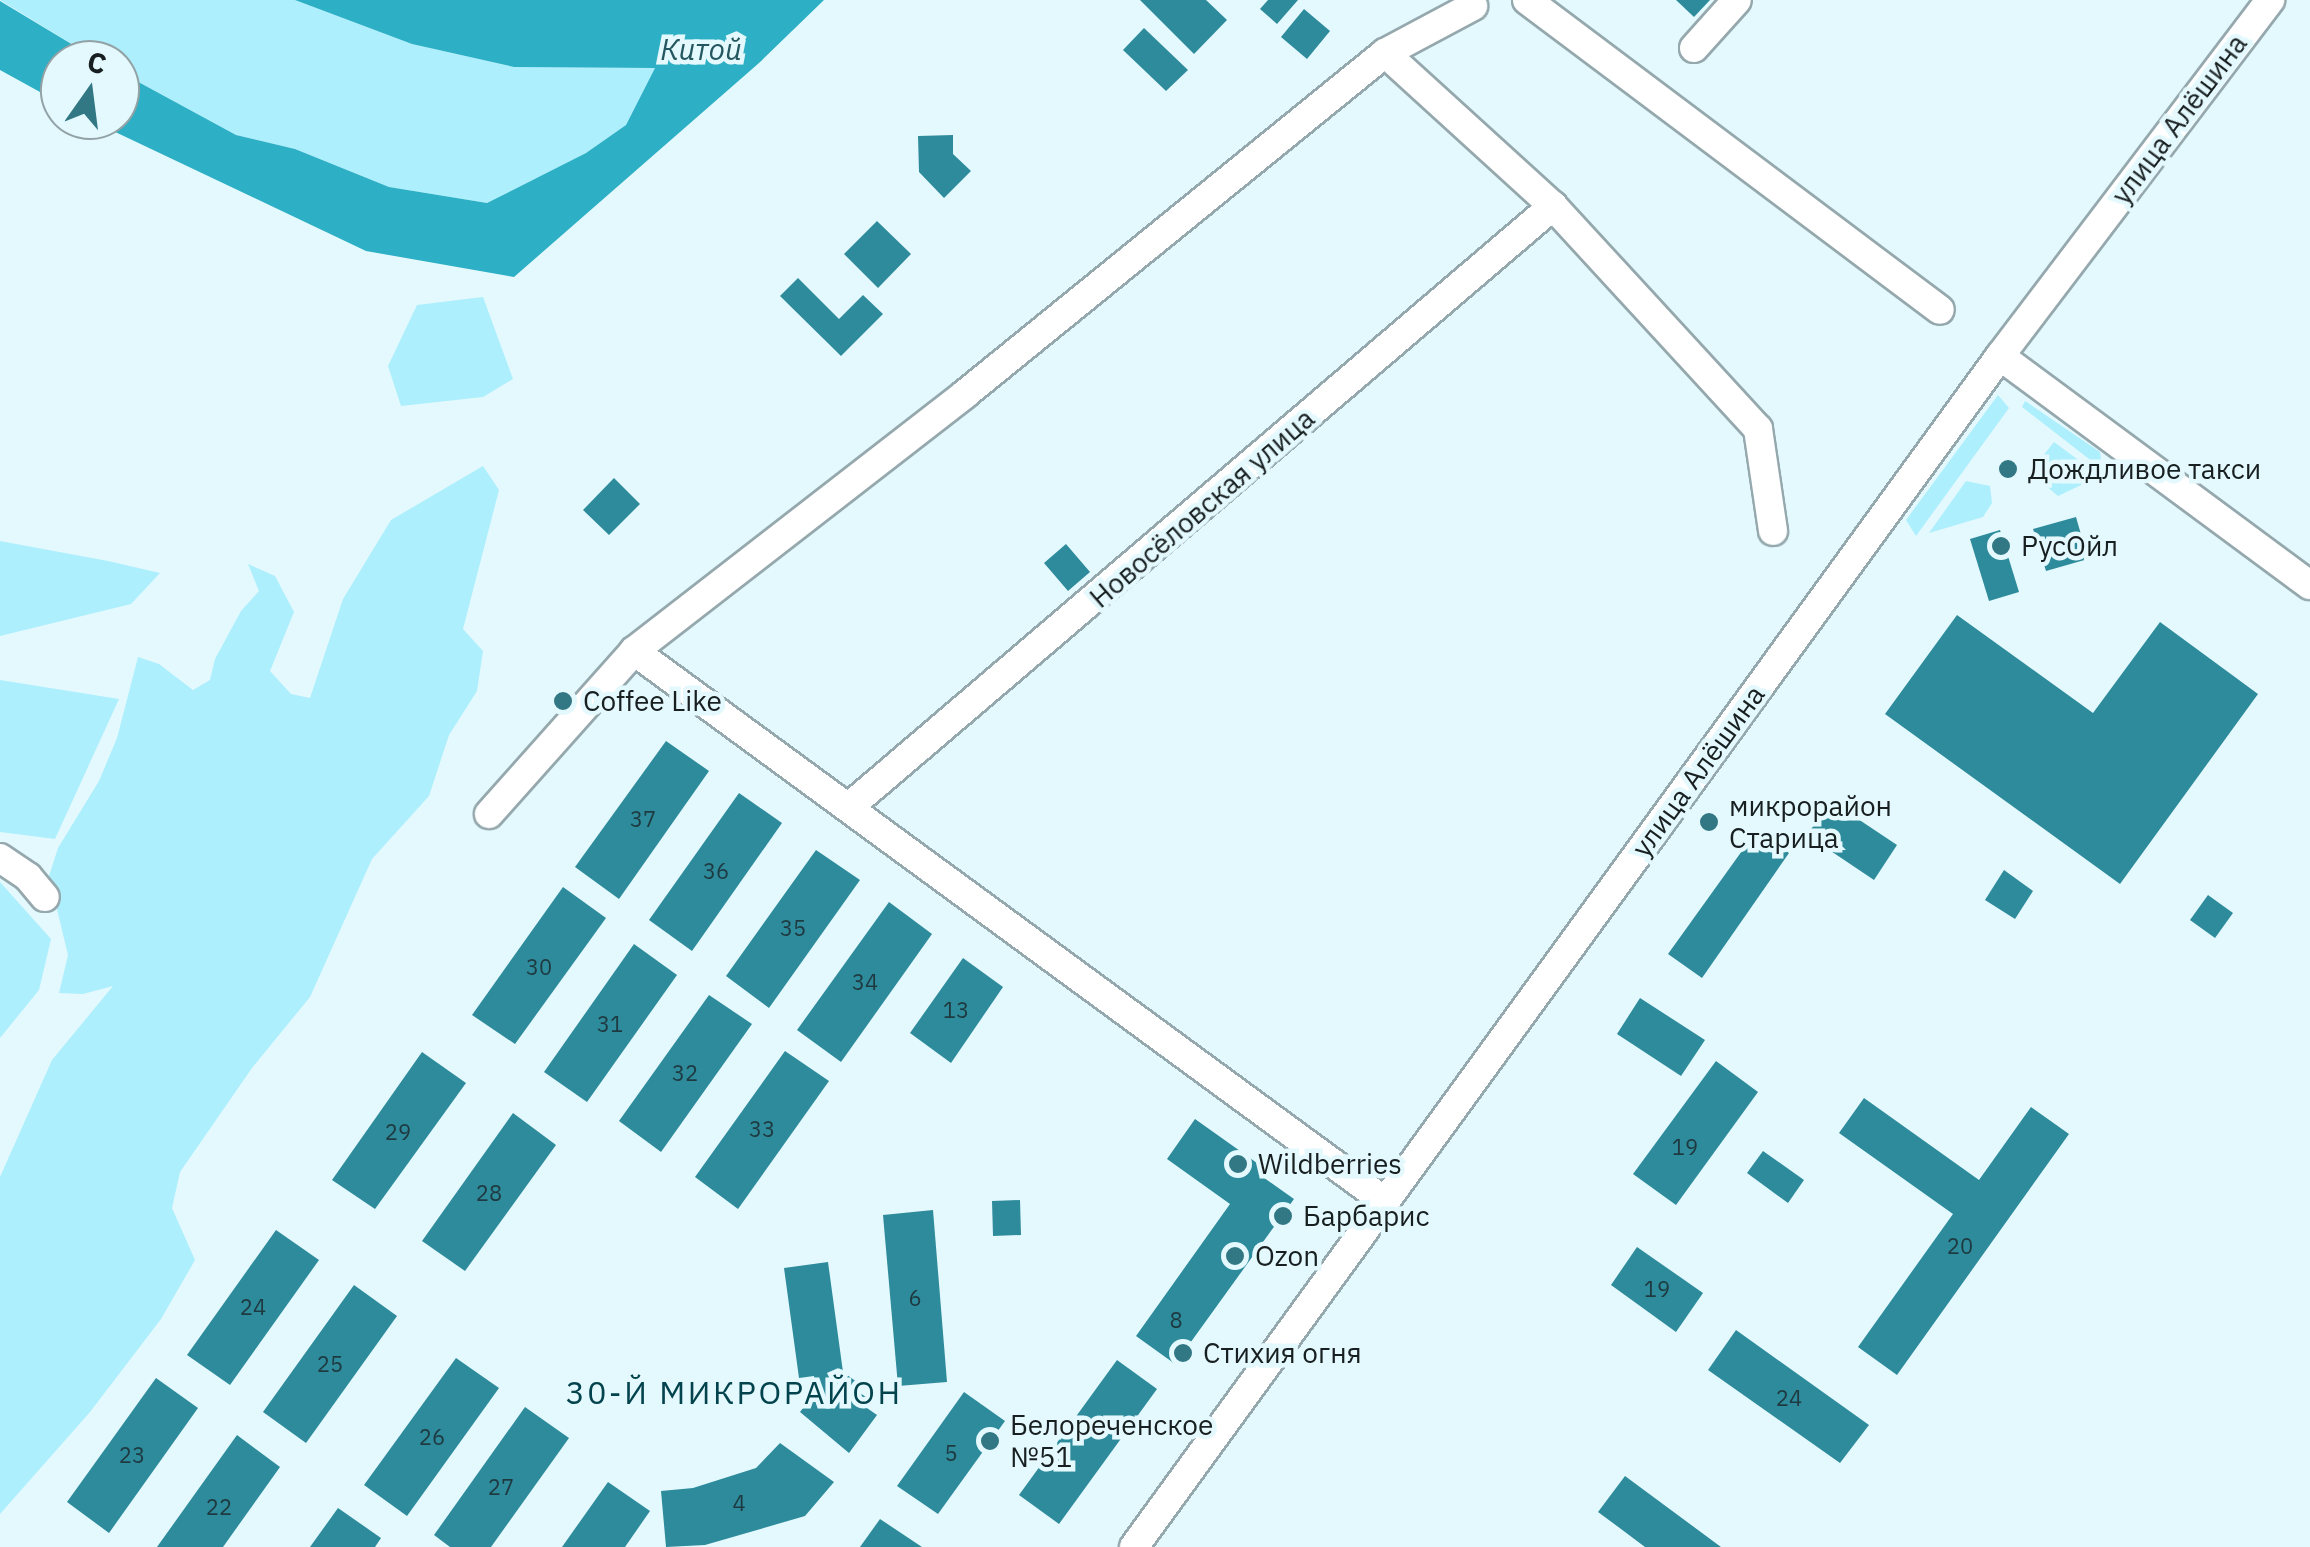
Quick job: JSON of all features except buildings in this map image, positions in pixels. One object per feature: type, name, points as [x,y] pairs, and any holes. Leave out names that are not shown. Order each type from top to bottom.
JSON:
[{"type":"street","points":[[1527,0],[1940,310]]},
{"type":"street","points":[[1694,48],[1737,0]]},
{"type":"street","name":"улица Алёшина","points":[[1134,1547],[1382,1200],[2000,356],[2270,0]]},
{"type":"street","points":[[490,814],[634,652],[965,394],[1386,53],[1473,6]]},
{"type":"street","points":[[1386,53],[1553,206],[1758,429],[1774,531]]},
{"type":"street","name":"Новосёловская улица","points":[[849,808],[1553,206]]},
{"type":"street","points":[[2000,356],[2310,585]]},
{"type":"street","points":[[634,652],[1382,1200]]},
{"type":"street","points":[[0,858],[28,877],[45,897]]},
{"type":"shaded area","points":[[0,0],[295,0],[412,44],[514,67],[655,68],[626,125],[586,153],[487,203],[389,187],[295,149],[236,135],[140,83],[140,40],[65,40]]},
{"type":"shaded area","points":[[483,297],[513,379],[483,397],[401,406],[388,366],[417,305]]},
{"type":"shaded area","points":[[1998,395],[2009,408],[1916,536],[1906,520]]},
{"type":"shaded area","points":[[2025,401],[2100,452],[2102,469],[2022,407]]},
{"type":"shaded area","points":[[2054,442],[2100,476],[2058,496],[2030,472]]},
{"type":"shaded area","points":[[483,466],[499,490],[463,629],[483,651],[477,691],[449,735],[429,796],[372,859],[310,997],[252,1068],[180,1172],[172,1208],[195,1260],[161,1319],[90,1412],[0,1514],[0,1177],[52,1060],[113,986],[83,994],[59,993],[68,955],[49,876],[58,848],[99,781],[117,738],[138,657],[159,664],[193,690],[210,680],[215,659],[241,611],[259,591],[248,564],[275,576],[294,612],[270,671],[291,694],[310,698],[343,599],[391,520]]},
{"type":"shaded area","points":[[1966,481],[1990,486],[1992,503],[1983,517],[1929,533]]},
{"type":"shaded area","points":[[0,541],[160,573],[131,604],[0,636]]},
{"type":"shaded area","points":[[0,680],[119,699],[55,839],[0,832]]},
{"type":"shaded area","points":[[0,882],[51,939],[39,990],[0,1038]]},
{"type":"water","name":"Китой","points":[[295,0],[824,0],[759,63],[514,277],[366,251],[132,140],[140,140],[140,83],[236,135],[295,149],[389,187],[487,203],[586,153],[626,125],[655,68],[514,67],[412,44]]},
{"type":"water","points":[[0,1],[65,40],[40,40],[40,92],[0,70]]},
{"type":"place","name":"Дождливое такси","points":[[2008,469]]},
{"type":"place","name":"РусОйл","points":[[2001,546]]},
{"type":"place","name":"Coffee Like","points":[[563,701]]},
{"type":"place","name":"микрорайон Старица","points":[[1709,822]]},
{"type":"place","name":"Wildberries","points":[[1238,1164]]},
{"type":"place","name":"Барбарис","points":[[1283,1216]]},
{"type":"place","name":"Ozon","points":[[1235,1256]]},
{"type":"place","name":"Стихия огня","points":[[1183,1353]]},
{"type":"place","name":"Белореченское №51","points":[[990,1441]]},
{"type":"district","name":"30-Й МИКРОРАЙОН","points":[[734,1392]]}]
